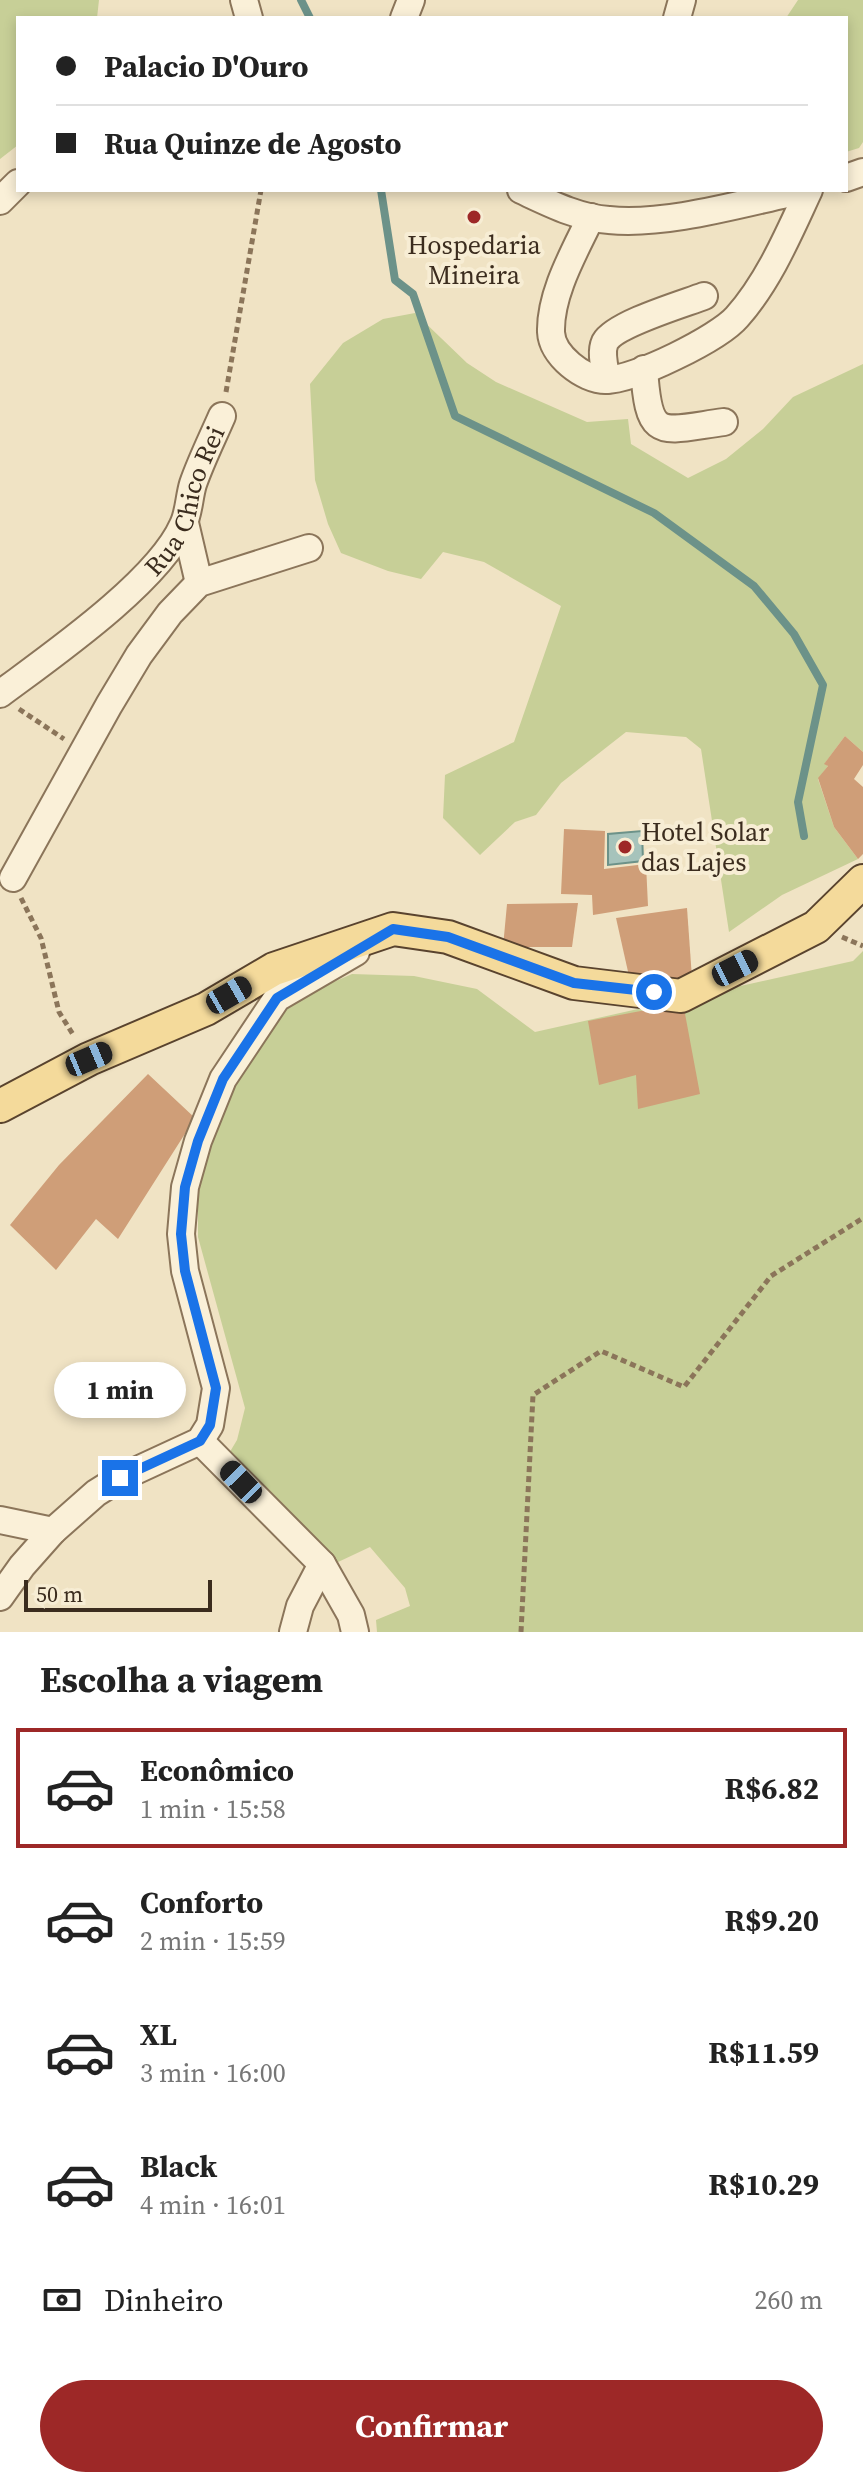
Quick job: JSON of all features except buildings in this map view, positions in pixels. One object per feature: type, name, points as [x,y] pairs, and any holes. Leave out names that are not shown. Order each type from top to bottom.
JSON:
[{"type":"main road","points":[[0,1106],[89,1059],[206,1009],[274,969],[393,929],[448,937],[574,983],[681,996],[816,927],[863,881]]},
{"type":"street","points":[[0,201],[16,185]]},
{"type":"street","points":[[526,192],[562,208],[609,221],[662,219],[797,192]]},
{"type":"street","points":[[591,217],[564,277],[555,305],[551,333],[559,357],[576,368],[607,380],[644,369],[715,337],[737,318],[782,247],[806,192]]},
{"type":"street","points":[[607,380],[603,349],[610,336],[704,296]]},
{"type":"street","points":[[644,369],[648,412],[661,427],[671,429],[724,422]]},
{"type":"street","name":"Rua Chico Rei","points":[[3,692],[119,600],[172,545],[185,523],[193,485],[222,416]]},
{"type":"street","points":[[185,523],[199,583]]},
{"type":"street","points":[[13,878],[139,655],[170,613],[199,583],[309,548]]},
{"type":"street","points":[[0,1597],[53,1531],[96,1493],[120,1478],[200,1441],[210,1425],[216,1388],[185,1271],[181,1234],[185,1187],[198,1141],[223,1079],[277,998],[393,929]]},
{"type":"street","points":[[200,1441],[322,1564],[351,1615],[355,1632]]},
{"type":"street","points":[[0,1520],[53,1531]]},
{"type":"street","points":[[293,1632],[300,1606],[322,1564]]},
{"type":"path","name":"Rua Chico Rei","points":[[222,416],[261,192]]},
{"type":"path","points":[[3,692],[19,709],[60,735],[81,757]]},
{"type":"path","points":[[13,878],[13,884],[41,938],[59,1012],[89,1059]]},
{"type":"path","points":[[521,1632],[533,1395],[601,1351],[684,1387],[771,1276],[863,1218]]},
{"type":"green space","points":[[0,0],[99,0],[97,16],[16,16],[16,147],[0,159]]},
{"type":"green space","points":[[798,0],[863,0],[863,142],[859,148],[848,151],[848,16],[787,16]]},
{"type":"green space","points":[[415,313],[467,363],[496,382],[587,422],[628,419],[631,444],[688,478],[726,459],[763,429],[793,397],[863,364],[863,752],[845,736],[825,763],[828,766],[818,779],[834,827],[858,859],[782,895],[729,932],[701,749],[686,737],[626,732],[561,783],[536,815],[515,822],[480,855],[443,818],[445,775],[514,742],[561,606],[484,562],[443,552],[421,579],[388,571],[341,553],[328,524],[315,480],[310,384],[343,343],[383,319]]},
{"type":"green space","points":[[863,951],[863,1632],[377,1632],[376,1620],[410,1606],[405,1588],[370,1547],[336,1563],[228,1455],[237,1440],[245,1408],[198,1237],[198,1178],[246,1056],[290,1001],[352,974],[414,976],[477,989],[535,1032],[853,961]]},
{"type":"water","name":"Hotel Solar das Lajes","points":[[642,831],[643,861],[608,865],[608,834]]},
{"type":"waterway","points":[[301,0],[309,16]]},
{"type":"waterway","points":[[381,192],[395,280],[413,294],[455,416],[654,513],[754,586],[794,634],[823,685],[798,802],[804,836]]},
{"type":"place","name":"Hospedaria Mineira","points":[[474,217]]},
{"type":"place","name":"Hotel Solar das Lajes","points":[[625,847]]},
{"type":"route","points":[[120,1478],[200,1441],[210,1425],[216,1388],[185,1271],[181,1234],[185,1187],[198,1141],[223,1079],[250,1034],[277,998],[393,929],[448,937],[574,983],[654,992]]}]
